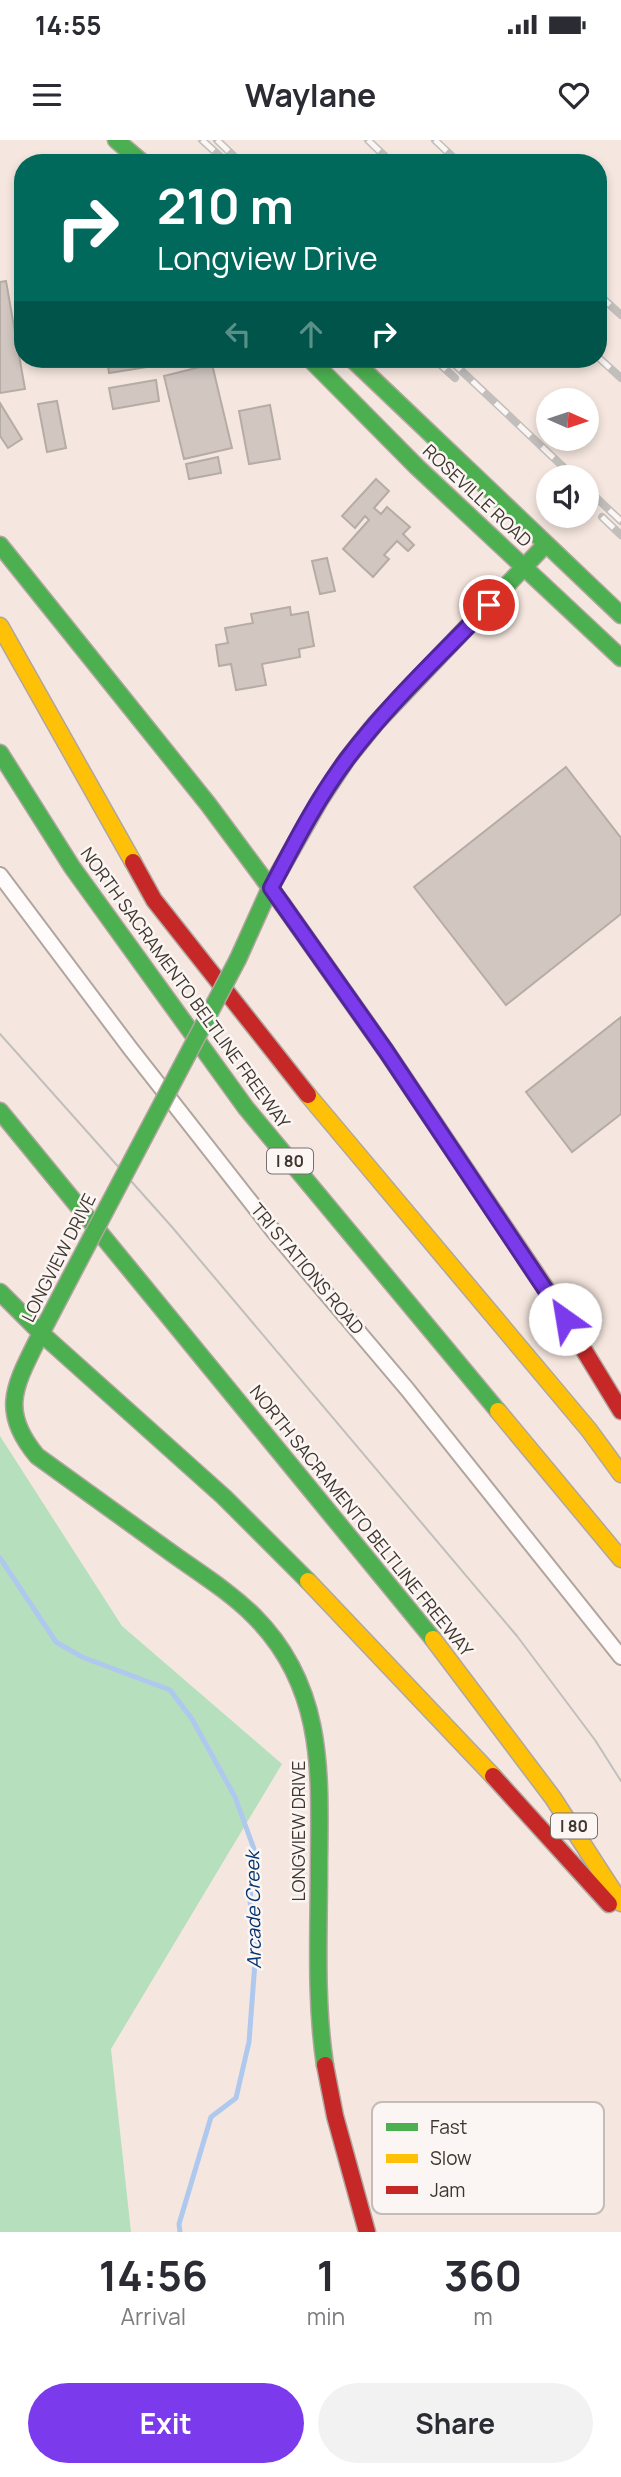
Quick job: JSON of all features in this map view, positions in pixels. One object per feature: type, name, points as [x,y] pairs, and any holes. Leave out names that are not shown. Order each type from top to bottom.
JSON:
[{"type":"main road","points":[[116,140],[131,154]]},
{"type":"main road","name":"ROSEVILLE ROAD","points":[[319,368],[417,467],[621,658]]},
{"type":"main road","name":"ROSEVILLE ROAD","points":[[361,368],[621,615]]},
{"type":"main road","name":"LONGVIEW DRIVE","points":[[367,2232],[335,2116],[320,2033],[320,1772],[318,1744],[310,1709],[300,1683],[276,1642],[237,1601],[37,1456],[25,1443],[17,1428],[13,1398],[17,1381],[41,1334],[238,959],[271,888],[320,800],[347,759],[376,723],[547,544]]},
{"type":"main road","points":[[0,545],[208,804],[271,888],[386,1051],[529,1262],[621,1410]]},
{"type":"main road","points":[[0,626],[154,900],[290,1073],[589,1430],[621,1474]]},
{"type":"main road","name":"NORTH SACRAMENTO BELTLINE FREEWAY","points":[[0,753],[72,867],[246,1108],[621,1559]]},
{"type":"main road","name":"NORTH SACRAMENTO BELTLINE FREEWAY","points":[[0,1111],[375,1567],[514,1742],[579,1834],[621,1903]]},
{"type":"main road","points":[[0,1133],[34,1151]]},
{"type":"main road","points":[[0,1292],[41,1334],[224,1497],[390,1665],[621,1918]]},
{"type":"street","name":"TRI STATIONS ROAD","points":[[0,875],[130,1048],[275,1233],[407,1389],[621,1657]]},
{"type":"green space","points":[[0,1436],[122,1626],[282,1764],[111,2049],[131,2232],[0,2232]]},
{"type":"building","points":[[6,281],[14,326],[14,368],[21,368],[25,389],[0,393],[0,282]]},
{"type":"building","points":[[108,368],[141,368],[109,373]]},
{"type":"building","points":[[196,368],[213,368],[232,448],[184,459],[164,376]]},
{"type":"building","points":[[156,380],[159,401],[113,409],[109,388]]},
{"type":"building","points":[[57,401],[66,448],[47,452],[38,404]]},
{"type":"building","points":[[0,403],[22,439],[8,448],[0,436]]},
{"type":"building","points":[[270,405],[280,459],[249,464],[239,411]]},
{"type":"building","points":[[218,457],[221,473],[189,479],[186,464]]},
{"type":"building","points":[[376,479],[389,491],[374,508],[381,514],[387,507],[410,527],[403,534],[414,545],[408,551],[397,541],[384,555],[389,559],[373,577],[343,549],[369,520],[365,516],[355,528],[342,516]]},
{"type":"building","points":[[327,558],[335,591],[320,594],[312,561]]},
{"type":"building","points":[[290,607],[291,615],[308,612],[314,646],[299,649],[300,657],[262,664],[266,685],[236,690],[231,664],[219,666],[216,645],[228,643],[225,628],[253,623],[251,614]]},
{"type":"building","points":[[566,767],[621,838],[621,914],[506,1005],[414,887]]},
{"type":"building","points":[[621,1017],[621,1114],[572,1152],[526,1092]]},
{"type":"waterway","name":"Arcade Creek","points":[[0,1558],[56,1642],[82,1657],[170,1690],[192,1719],[235,1797],[254,1849],[250,1901],[256,1949],[249,2042],[236,2098],[211,2117],[179,2224],[180,2232]]},
{"type":"tram line","points":[[0,1034],[172,1227],[517,1636],[595,1740],[621,1781]]},
{"type":"railway","points":[[202,140],[217,154]]},
{"type":"railway","points":[[217,140],[232,154]]},
{"type":"railway","points":[[368,140],[383,154]]},
{"type":"railway","points":[[435,140],[450,154]]},
{"type":"railway","points":[[607,302],[621,315]]},
{"type":"railway","points":[[607,365],[621,378]]},
{"type":"railway","points":[[444,368],[455,378]]},
{"type":"railway","points":[[459,368],[561,465]]},
{"type":"railway","points":[[599,500],[621,521]]},
{"type":"railway","points":[[602,517],[621,535]]},
{"type":"traffic: fast","points":[[116,140],[132,154]]},
{"type":"traffic: fast","points":[[319,368],[417,467],[621,658]]},
{"type":"traffic: fast","points":[[361,368],[621,615]]},
{"type":"traffic: fast","points":[[238,959],[270,888],[320,800],[347,759],[376,723],[546,544]]},
{"type":"traffic: fast","points":[[0,545],[208,804],[283,905]]},
{"type":"traffic: fast","points":[[0,753],[72,867],[246,1108],[498,1411]]},
{"type":"traffic: fast","points":[[70,1278],[238,959]]},
{"type":"traffic: fast","points":[[0,1111],[433,1639]]},
{"type":"traffic: fast","points":[[70,1278],[17,1386],[14,1399],[18,1426],[37,1456],[212,1581],[244,1607],[277,1643],[294,1672],[306,1702],[318,1764],[319,1990],[325,2065]]},
{"type":"traffic: fast","points":[[0,1292],[42,1334],[224,1497],[308,1581]]},
{"type":"traffic: slow","points":[[0,626],[133,862]]},
{"type":"traffic: slow","points":[[283,905],[495,1213]]},
{"type":"traffic: slow","points":[[308,1095],[589,1430],[621,1474]]},
{"type":"traffic: slow","points":[[498,1411],[621,1559]]},
{"type":"traffic: slow","points":[[308,1581],[493,1776]]},
{"type":"traffic: slow","points":[[433,1639],[553,1798],[621,1903]]},
{"type":"traffic: jam","points":[[133,862],[154,900],[308,1095]]},
{"type":"traffic: jam","points":[[495,1213],[551,1296],[621,1411]]},
{"type":"traffic: jam","points":[[493,1776],[609,1904]]},
{"type":"traffic: jam","points":[[325,2065],[335,2116],[367,2232]]},
{"type":"route","points":[[489,605],[376,723],[347,759],[320,800],[271,888],[386,1051],[565,1319]]}]
